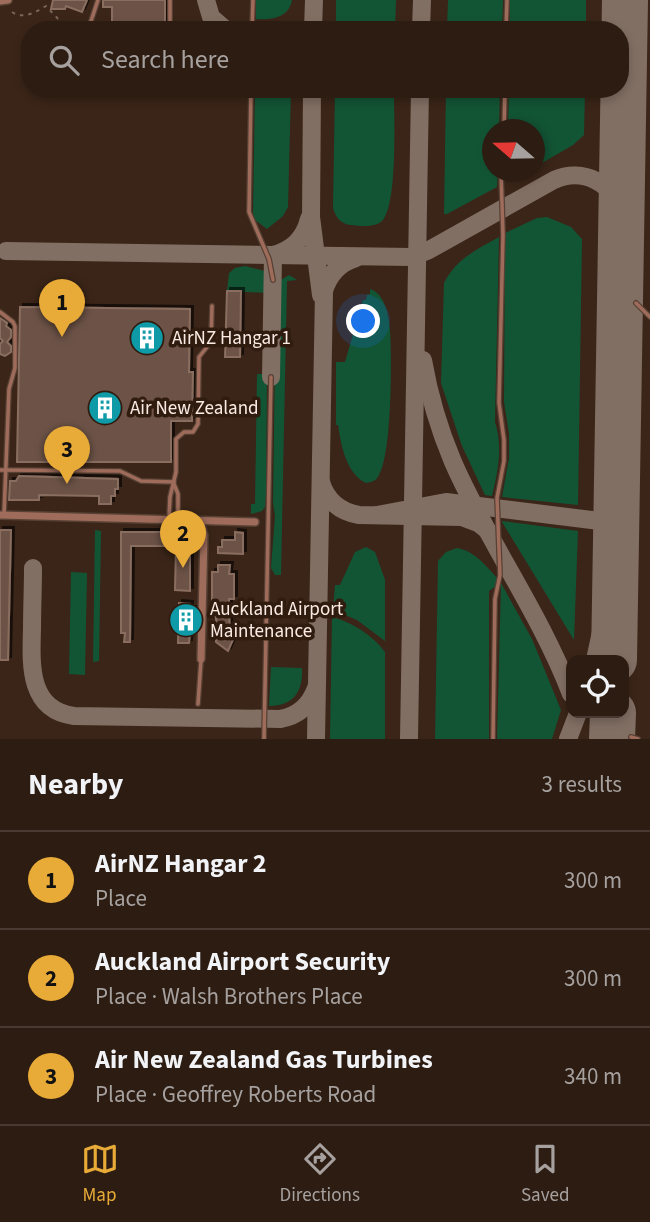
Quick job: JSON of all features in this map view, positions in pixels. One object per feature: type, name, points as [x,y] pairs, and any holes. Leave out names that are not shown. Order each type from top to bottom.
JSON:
[{"type":"street","points":[[0,1],[8,0]]},
{"type":"street","points":[[2,515],[255,522]]},
{"type":"street","points":[[200,521],[204,535],[201,659]]},
{"type":"lane","points":[[91,21],[97,0]]},
{"type":"lane","points":[[170,0],[170,21]]},
{"type":"lane","points":[[252,21],[253,0]]},
{"type":"lane","points":[[506,21],[507,0]]},
{"type":"lane","points":[[251,98],[249,212],[269,259],[272,280]]},
{"type":"lane","points":[[504,119],[505,98]]},
{"type":"lane","points":[[493,739],[495,599],[500,575],[497,499],[504,449],[499,403],[503,235],[501,182]]},
{"type":"lane","points":[[636,303],[650,317]]},
{"type":"lane","points":[[174,518],[170,497],[174,482],[177,436],[184,432],[193,432],[198,424],[199,357],[211,342],[212,306]]},
{"type":"lane","points":[[0,312],[13,321],[15,326],[15,368],[9,389],[2,515]]},
{"type":"lane","points":[[264,739],[271,377]]},
{"type":"lane","points":[[3,470],[120,471],[141,481],[174,482]]},
{"type":"lane","points":[[174,482],[178,494],[174,518]]},
{"type":"lane","points":[[198,704],[201,659]]},
{"type":"lane","points":[[631,737],[638,739]]},
{"type":"path","points":[[12,12],[18,16],[27,16],[47,6],[60,21]]},
{"type":"green space","points":[[256,0],[292,0],[283,14],[273,18],[256,19]]},
{"type":"green space","points":[[336,0],[396,0],[395,21],[336,21]]},
{"type":"green space","points":[[448,0],[503,0],[502,21],[447,21]]},
{"type":"green space","points":[[510,0],[586,0],[586,21],[510,21]]},
{"type":"green space","points":[[255,98],[291,98],[288,207],[283,216],[267,229],[255,220]]},
{"type":"green space","points":[[335,98],[394,98],[393,177],[388,210],[383,220],[372,225],[351,225],[337,218],[333,208]]},
{"type":"green space","points":[[446,98],[500,98],[499,119],[482,119],[482,182],[497,182],[497,187],[444,214]]},
{"type":"green space","points":[[509,98],[585,98],[584,135],[573,145],[545,161],[545,119],[508,119]]},
{"type":"green space","points":[[547,217],[571,227],[582,239],[578,505],[502,497],[509,458],[509,434],[504,402],[505,233],[537,218]]},
{"type":"green space","points":[[499,237],[495,422],[499,450],[492,496],[485,495],[462,446],[441,383],[444,283],[461,261]]},
{"type":"green space","points":[[245,266],[265,271],[269,278],[269,293],[227,291],[229,273],[235,268]]},
{"type":"green space","points":[[289,275],[297,280],[287,281],[281,575],[275,575],[271,568],[275,516],[276,287],[279,281]]},
{"type":"green space","points":[[370,289],[383,300],[387,312],[391,383],[389,427],[383,464],[377,479],[366,483],[349,466],[336,425],[336,362],[345,362],[363,300],[370,294]]},
{"type":"green space","points":[[257,374],[267,374],[266,496],[262,511],[251,514],[251,504],[255,504]]},
{"type":"green space","points":[[502,522],[578,531],[574,640]]},
{"type":"green space","points":[[95,530],[101,531],[99,661],[93,662]]},
{"type":"green space","points":[[366,547],[375,552],[385,580],[385,641],[357,620],[333,610],[335,585],[340,585],[355,552]]},
{"type":"green space","points":[[457,548],[475,556],[498,579],[496,586],[489,591],[489,739],[435,739],[438,561],[446,552]]},
{"type":"green space","points":[[71,572],[87,573],[85,675],[69,674]]},
{"type":"green space","points":[[501,583],[532,639],[561,710],[552,739],[497,739]]},
{"type":"green space","points":[[332,617],[361,630],[385,652],[385,739],[330,739]]},
{"type":"green space","points":[[271,667],[302,668],[302,676],[299,690],[291,700],[269,706]]},
{"type":"building","points":[[53,0],[87,0],[82,12],[66,6],[65,9],[51,9]]},
{"type":"building","points":[[103,0],[165,0],[165,21],[112,21],[112,7],[103,7]]},
{"type":"building","points":[[227,291],[241,291],[240,357],[225,357]]},
{"type":"building","points":[[20,307],[190,309],[189,372],[193,372],[192,421],[171,421],[171,462],[17,462]]},
{"type":"building","points":[[0,318],[11,330],[11,337],[7,342],[11,346],[11,352],[5,356],[0,354],[0,344],[3,341],[0,338]]},
{"type":"building","points":[[19,476],[118,479],[118,489],[115,489],[115,496],[111,496],[111,504],[99,504],[99,496],[39,495],[39,500],[9,500],[10,481],[16,481]]},
{"type":"building","points":[[163,526],[174,526],[174,531],[180,531],[180,541],[190,541],[190,591],[175,590],[176,546],[131,546],[130,642],[124,642],[125,633],[121,633],[121,532],[163,532]]},
{"type":"building","points":[[0,530],[11,530],[8,660],[0,660]]},
{"type":"building","points":[[235,532],[243,533],[243,554],[218,553],[222,540],[235,540]]},
{"type":"building","points":[[218,565],[230,565],[229,574],[234,574],[234,599],[229,599],[229,613],[230,632],[235,632],[235,635],[228,651],[216,642],[216,616],[212,616],[212,572],[218,572]]},
{"type":"building","name":"Auckland Airport Maintenance","points":[[179,603],[190,604],[190,609],[194,609],[193,632],[190,632],[189,643],[178,643]]},
{"type":"taxiway","points":[[206,0],[211,17],[216,21]]},
{"type":"taxiway","points":[[313,21],[314,0]]},
{"type":"taxiway","points":[[421,21],[422,0]]},
{"type":"taxiway","points":[[312,98],[311,217],[321,295]]},
{"type":"taxiway","points":[[409,739],[420,98]]},
{"type":"taxiway","points":[[6,251],[411,257],[429,250],[554,180],[576,175],[604,186],[612,194],[621,214]]},
{"type":"taxiway","points":[[271,377],[273,255],[296,243],[309,219]]},
{"type":"taxiway","points":[[316,739],[324,291],[335,270],[356,258]]},
{"type":"taxiway","points":[[423,360],[435,412],[453,462],[566,682]]},
{"type":"taxiway","points":[[321,482],[330,500],[352,513],[462,517],[487,530]]},
{"type":"taxiway","points":[[377,515],[446,502],[616,523]]},
{"type":"taxiway","points":[[596,655],[615,567]]},
{"type":"taxiway","points":[[33,568],[32,643],[35,683],[48,705],[59,712],[74,716],[280,719],[302,709],[316,688]]},
{"type":"taxiway","points":[[568,739],[576,718]]},
{"type":"runway","points":[[625,0],[625,21]]},
{"type":"runway","points":[[614,655],[623,98]]},
{"type":"runway","points":[[612,739],[613,718]]},
{"type":"place","name":"AirNZ Hangar 2","points":[[62,337]]},
{"type":"place","name":"AirNZ Hangar 1","points":[[147,338]]},
{"type":"place","name":"Air New Zealand","points":[[105,408]]},
{"type":"place","name":"Air New Zealand Gas Turbines","points":[[67,484]]},
{"type":"place","name":"Auckland Airport Security","points":[[183,568]]},
{"type":"place","name":"Auckland Airport Maintenance","points":[[186,620]]}]
